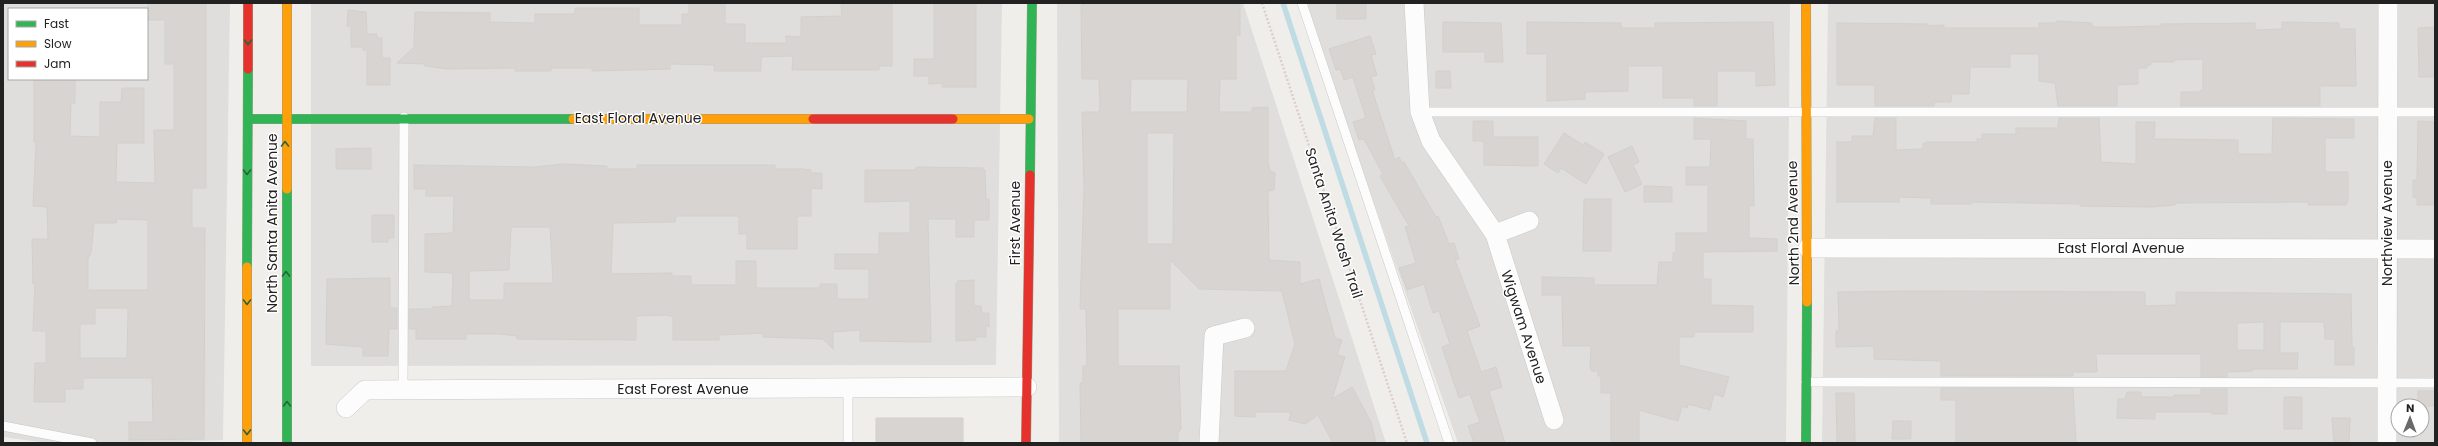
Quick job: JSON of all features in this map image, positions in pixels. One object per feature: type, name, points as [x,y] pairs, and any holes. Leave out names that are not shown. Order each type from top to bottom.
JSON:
[{"type":"street","name":"North Santa Anita Avenue","points":[[247,443],[248,3]]},
{"type":"street","name":"North Santa Anita Avenue","points":[[286,3],[285,120],[287,443]]},
{"type":"street","name":"First Avenue","points":[[1026,443],[1029,119],[1032,3]]},
{"type":"street","name":"Wigwam Avenue","points":[[1414,3],[1420,112],[1431,141],[1495,234],[1554,420]]},
{"type":"street","name":"North 2nd Avenue","points":[[1806,3],[1805,112],[1808,248],[1806,443]]},
{"type":"street","name":"Northview Avenue","points":[[2387,443],[2388,3]]},
{"type":"street","name":"East Floral Avenue","points":[[248,119],[1029,119]]},
{"type":"street","points":[[1495,234],[1529,221]]},
{"type":"street","name":"East Floral Avenue","points":[[1808,248],[2435,249]]},
{"type":"street","points":[[1212,443],[1214,336],[1245,328]]},
{"type":"street","name":"East Forest Avenue","points":[[346,408],[365,390],[1027,387]]},
{"type":"lane","points":[[1302,3],[1449,443]]},
{"type":"lane","points":[[1420,112],[2435,112]]},
{"type":"lane","points":[[403,390],[404,118]]},
{"type":"lane","points":[[1806,382],[2435,383]]},
{"type":"lane","points":[[848,388],[848,443]]},
{"type":"lane","points":[[3,426],[92,443]]},
{"type":"path","name":"Santa Anita Wash Trail","points":[[1262,3],[1407,443]]},
{"type":"shaded area","points":[[3,3],[230,3],[223,440],[162,443],[47,443],[3,437]]},
{"type":"shaded area","points":[[311,3],[1002,3],[996,365],[311,366]]},
{"type":"shaded area","points":[[1057,3],[1243,3],[1386,443],[1059,443]]},
{"type":"shaded area","points":[[1304,3],[1790,3],[1786,443],[1458,443]]},
{"type":"shaded area","points":[[1828,3],[2435,3],[2435,443],[1822,443]]},
{"type":"building","points":[[148,3],[206,3],[206,188],[192,188],[192,228],[205,228],[204,439],[129,440],[129,422],[153,422],[152,378],[83,378],[83,389],[65,389],[65,402],[34,402],[35,363],[46,363],[46,331],[33,331],[35,284],[33,284],[32,239],[48,239],[47,207],[33,206],[36,142],[34,142],[34,80],[75,80],[75,103],[71,103],[70,136],[100,137],[100,102],[121,102],[122,88],[144,88],[144,143],[117,143],[116,182],[155,183],[154,130],[174,130],[174,64],[165,64],[165,20],[148,20]],"holes":[[[117,219],[148,220],[148,290],[88,290],[88,258],[91,253],[94,223],[116,223]],[[95,308],[128,308],[127,358],[80,358],[80,324],[95,324]]]},
{"type":"building","points":[[689,3],[725,3],[725,24],[745,24],[745,43],[786,43],[786,36],[801,37],[801,17],[842,16],[841,3],[892,3],[892,66],[879,66],[879,70],[792,70],[793,56],[761,57],[761,71],[714,71],[714,65],[670,64],[670,69],[592,71],[592,68],[551,68],[551,71],[515,71],[515,68],[447,69],[425,66],[425,64],[397,63],[414,47],[415,12],[490,13],[490,22],[535,23],[535,14],[575,14],[575,8],[639,8],[639,25],[682,25],[682,14],[689,14]]},
{"type":"building","points":[[934,3],[976,3],[976,87],[942,87],[942,83],[929,84],[929,76],[914,76],[914,59],[934,59]]},
{"type":"building","points":[[1088,3],[1234,3],[1234,5],[1240,5],[1240,35],[1236,35],[1236,79],[1220,79],[1219,112],[1252,112],[1252,108],[1268,107],[1268,163],[1270,171],[1275,173],[1274,190],[1268,191],[1269,260],[1300,262],[1300,284],[1319,279],[1335,338],[1342,340],[1337,355],[1345,357],[1332,399],[1352,387],[1371,422],[1376,443],[1333,443],[1318,415],[1305,424],[1289,420],[1291,412],[1255,412],[1255,417],[1235,416],[1235,371],[1286,371],[1295,344],[1282,291],[1199,289],[1170,260],[1170,309],[1118,309],[1118,366],[1179,366],[1181,430],[1178,432],[1178,443],[1081,443],[1080,383],[1083,383],[1083,366],[1087,366],[1086,309],[1080,309],[1084,187],[1082,112],[1099,112],[1100,107],[1099,79],[1082,79],[1081,5]],"holes":[[[1131,79],[1188,79],[1187,112],[1130,112]],[[1147,133],[1174,133],[1173,244],[1147,244]]]},
{"type":"building","points":[[1337,3],[1366,3],[1366,19],[1337,19]]},
{"type":"building","points":[[348,10],[366,12],[367,34],[377,34],[377,38],[382,38],[382,58],[390,58],[390,85],[367,85],[367,50],[363,50],[363,47],[351,47],[351,26],[347,26]]},
{"type":"building","points":[[2056,21],[2092,23],[2092,27],[2161,26],[2161,24],[2255,23],[2255,30],[2282,29],[2282,22],[2339,23],[2339,29],[2355,29],[2356,86],[2320,86],[2320,106],[2181,106],[2181,92],[2200,92],[2200,90],[2203,90],[2203,59],[2174,60],[2174,62],[2151,62],[2151,65],[2147,65],[2147,68],[2138,68],[2138,84],[2117,85],[2117,106],[2058,106],[2055,83],[2039,81],[2039,54],[2010,54],[2010,67],[1970,67],[1969,94],[1952,94],[1951,102],[1934,102],[1934,106],[1875,106],[1875,85],[1837,85],[1837,23],[1928,24],[1928,26],[1944,25],[1944,28],[2039,28],[2039,23],[2056,23]]},
{"type":"building","points":[[1443,22],[1501,23],[1503,62],[1485,62],[1485,52],[1443,52]]},
{"type":"building","points":[[1527,22],[1621,23],[1621,28],[1655,28],[1655,23],[1773,22],[1775,85],[1756,86],[1756,71],[1717,71],[1717,106],[1694,106],[1694,98],[1663,98],[1663,66],[1628,66],[1628,91],[1585,92],[1585,99],[1547,101],[1547,54],[1527,54]]},
{"type":"building","points":[[2435,27],[2435,77],[2419,77],[2418,28]]},
{"type":"building","points":[[1370,36],[1376,54],[1371,55],[1377,75],[1371,77],[1375,90],[1372,90],[1395,160],[1399,157],[1402,163],[1404,162],[1436,217],[1438,216],[1449,244],[1454,243],[1459,259],[1455,260],[1480,326],[1467,331],[1481,372],[1496,367],[1502,387],[1489,391],[1505,443],[1474,443],[1468,426],[1480,422],[1470,394],[1459,398],[1442,347],[1450,344],[1439,311],[1433,313],[1424,284],[1407,290],[1399,268],[1416,263],[1405,227],[1409,226],[1380,176],[1383,174],[1364,139],[1359,140],[1353,122],[1366,118],[1353,77],[1344,80],[1340,69],[1336,70],[1329,49]]},
{"type":"building","points":[[1436,71],[1450,71],[1451,88],[1436,88]]},
{"type":"building","points":[[1694,118],[1746,121],[1746,139],[1753,139],[1754,206],[1749,206],[1749,238],[1777,239],[1777,251],[1703,252],[1703,279],[1711,279],[1711,305],[1753,306],[1753,332],[1694,332],[1694,337],[1679,337],[1679,365],[1729,377],[1723,397],[1714,394],[1710,410],[1688,404],[1687,408],[1682,406],[1678,421],[1639,410],[1639,443],[1611,443],[1611,393],[1601,393],[1601,376],[1598,376],[1598,371],[1592,371],[1590,368],[1591,346],[1563,346],[1562,295],[1542,295],[1542,277],[1594,278],[1594,285],[1657,285],[1659,262],[1673,262],[1673,253],[1676,253],[1676,233],[1708,233],[1708,185],[1686,185],[1686,167],[1710,167],[1711,139],[1694,139]]},
{"type":"building","points":[[1875,118],[1896,118],[1896,150],[1923,149],[1923,144],[1926,142],[1977,142],[1977,139],[1982,139],[1982,134],[2016,134],[2016,128],[2058,128],[2059,118],[2099,118],[2101,162],[2136,164],[2136,122],[2155,122],[2154,139],[2238,140],[2238,154],[2272,154],[2273,118],[2354,119],[2354,138],[2325,138],[2325,172],[2348,172],[2348,200],[2346,205],[2308,205],[2309,202],[2175,203],[2175,205],[2152,207],[1971,202],[1971,204],[1931,204],[1931,198],[1899,197],[1899,202],[1837,202],[1837,142],[1852,142],[1852,136],[1873,136]]},
{"type":"building","points":[[1473,121],[1493,121],[1493,137],[1538,137],[1538,166],[1484,165],[1484,141],[1473,141]]},
{"type":"building","points":[[2418,121],[2435,122],[2435,205],[2417,205],[2417,198],[2413,197],[2413,180],[2417,180]]},
{"type":"building","points":[[1564,133],[1583,145],[1585,142],[1604,154],[1586,184],[1561,168],[1558,173],[1544,164]]},
{"type":"building","points":[[1632,146],[1639,162],[1633,165],[1642,184],[1625,192],[1608,157]]},
{"type":"building","points":[[371,148],[371,169],[336,169],[336,149]]},
{"type":"building","points":[[563,164],[607,166],[607,169],[637,169],[637,165],[775,165],[775,169],[802,169],[811,170],[811,173],[822,173],[822,189],[811,188],[811,216],[797,216],[797,249],[747,249],[747,234],[739,234],[739,216],[676,216],[675,222],[613,223],[611,274],[672,273],[672,276],[691,276],[691,285],[736,285],[736,261],[756,261],[756,288],[820,288],[820,284],[837,284],[837,299],[869,299],[869,269],[835,269],[835,254],[879,254],[879,233],[910,233],[910,201],[865,202],[865,170],[914,170],[917,167],[983,168],[983,170],[985,170],[986,199],[989,199],[989,220],[974,220],[974,237],[956,237],[956,219],[928,219],[931,342],[860,341],[860,330],[833,332],[833,349],[823,339],[763,337],[763,333],[719,335],[719,340],[673,340],[673,317],[667,315],[636,316],[636,340],[517,339],[517,336],[499,334],[466,334],[466,339],[416,339],[416,329],[409,329],[409,309],[432,309],[432,307],[452,306],[453,273],[425,272],[425,234],[453,233],[454,196],[426,196],[426,189],[414,189],[414,165],[534,167]],"holes":[[[511,227],[550,227],[553,283],[504,283],[504,300],[469,300],[469,271],[509,270]]]},
{"type":"building","points":[[1644,186],[1672,187],[1672,202],[1644,202]]},
{"type":"building","points":[[1584,199],[1611,199],[1611,251],[1583,251]]},
{"type":"building","points":[[372,215],[394,215],[394,238],[388,238],[388,242],[372,242]]},
{"type":"building","points":[[390,278],[390,308],[397,308],[397,329],[389,329],[388,356],[363,356],[363,347],[326,344],[327,279]]},
{"type":"building","points":[[974,280],[974,306],[981,306],[982,313],[989,313],[989,327],[986,326],[986,337],[976,337],[976,340],[956,341],[956,284],[958,281]]},
{"type":"building","points":[[1838,292],[2145,292],[2145,306],[2176,305],[2176,292],[2351,294],[2352,347],[2354,347],[2354,365],[2335,365],[2335,339],[2325,339],[2324,322],[2280,322],[2280,353],[2298,353],[2297,369],[2252,369],[2252,371],[2227,372],[2227,377],[2201,377],[2201,354],[2096,354],[2097,372],[2073,372],[2073,376],[1941,376],[1941,361],[1874,359],[1874,346],[1836,347],[1836,331],[1839,331]],"holes":[[[2264,322],[2264,350],[2237,350],[2237,323]]]},
{"type":"building","points":[[1941,388],[2073,388],[2076,443],[1956,443],[1956,400],[1941,400]]},
{"type":"building","points":[[2201,389],[2227,389],[2227,414],[2212,414],[2212,412],[2155,412],[2155,419],[2117,418],[2118,399],[2125,399],[2127,392],[2141,392],[2141,397],[2174,397],[2174,395],[2201,395]]},
{"type":"building","points":[[2418,391],[2435,391],[2435,406],[2430,406],[2430,398],[2418,398]]},
{"type":"building","points":[[1836,393],[1854,393],[1855,443],[1837,443]]},
{"type":"building","points":[[2284,397],[2302,397],[2302,429],[2284,429]]},
{"type":"building","points":[[876,418],[963,418],[963,443],[876,443]]},
{"type":"building","points":[[2332,418],[2350,418],[2349,443],[2334,443]]},
{"type":"building","points":[[1893,421],[1911,421],[1911,439],[1892,439]]},
{"type":"waterway","points":[[1283,3],[1427,443]]},
{"type":"traffic: fast","points":[[1030,175],[1032,3]]},
{"type":"traffic: fast","points":[[247,267],[248,69]]},
{"type":"traffic: fast","points":[[248,119],[573,119]]},
{"type":"traffic: fast","points":[[287,189],[287,443]]},
{"type":"traffic: fast","points":[[1806,443],[1807,302]]},
{"type":"traffic: slow","points":[[287,3],[287,189]]},
{"type":"traffic: slow","points":[[1806,3],[1807,302]]},
{"type":"traffic: slow","points":[[573,119],[813,119]]},
{"type":"traffic: slow","points":[[953,119],[1029,119]]},
{"type":"traffic: slow","points":[[247,267],[247,443]]},
{"type":"traffic: jam","points":[[248,3],[248,69]]},
{"type":"traffic: jam","points":[[813,119],[953,119]]},
{"type":"traffic: jam","points":[[1026,443],[1030,175]]}]
